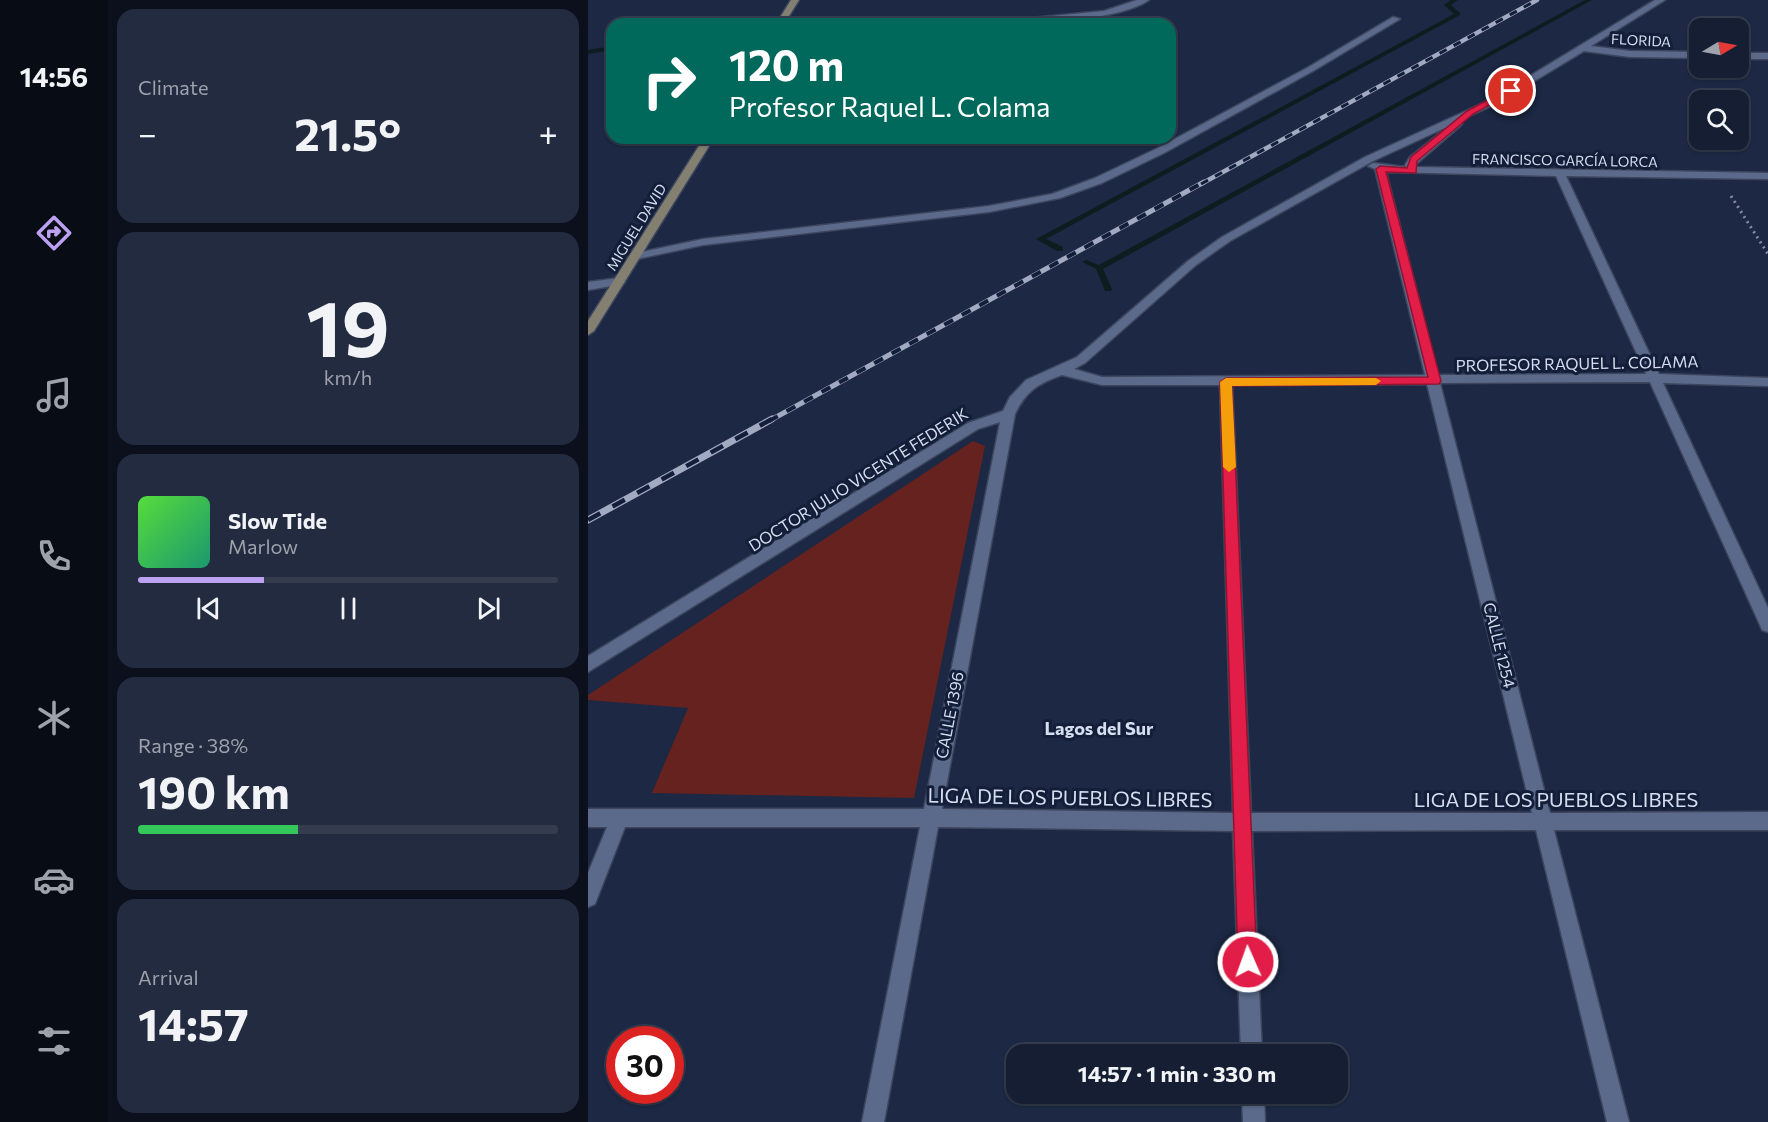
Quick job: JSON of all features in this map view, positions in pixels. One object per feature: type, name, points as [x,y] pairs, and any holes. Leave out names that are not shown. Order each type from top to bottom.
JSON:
[{"type":"street","points":[[784,18],[795,0]]},
{"type":"street","points":[[1053,18],[1105,13],[1145,0]]},
{"type":"street","points":[[1008,414],[1021,388],[1030,381],[1064,371],[1192,263],[1226,239],[1363,162],[1470,113],[1661,0]]},
{"type":"street","points":[[1176,141],[1333,58],[1396,19]]},
{"type":"street","name":"FLORIDA","points":[[1582,48],[1630,54],[1689,55]]},
{"type":"street","points":[[1749,56],[1768,56]]},
{"type":"street","points":[[1413,171],[1410,165],[1414,159],[1470,113]]},
{"type":"street","name":"MIGUEL DAVID","points":[[588,332],[705,144]]},
{"type":"street","points":[[637,256],[703,242],[999,207],[1059,195],[1105,177],[1170,144]]},
{"type":"street","name":"FRANCISCO GARCÍA LORCA","points":[[1363,162],[1380,169],[1413,171],[1768,176]]},
{"type":"street","name":"CALLE 1254","points":[[1380,169],[1435,381],[1618,1122]]},
{"type":"street","points":[[1560,174],[1652,378],[1768,625]]},
{"type":"street","points":[[588,286],[619,282]]},
{"type":"street","name":"PROFESOR RAQUEL L. COLAMA","points":[[1064,371],[1102,381],[1435,381],[1652,378],[1768,382]]},
{"type":"street","points":[[1226,382],[1251,1044]]},
{"type":"street","name":"DOCTOR JULIO VICENTE FEDERIK","points":[[588,665],[973,426],[1008,414]]},
{"type":"street","name":"CALLE 1396","points":[[873,1122],[929,818],[1008,414]]},
{"type":"street","name":"LIGA DE LOS PUEBLOS LIBRES","points":[[588,818],[929,818],[1242,822],[1768,821]]},
{"type":"street","points":[[588,897],[619,819]]},
{"type":"street","points":[[1253,1104],[1254,1122]]},
{"type":"path","points":[[1739,196],[1730,196],[1768,254]]},
{"type":"shaded area","points":[[973,441],[985,446],[914,798],[652,793],[688,708],[588,700],[588,695]]},
{"type":"waterway","points":[[1060,249],[1040,239],[1458,14],[1447,5],[1455,0]]},
{"type":"waterway","points":[[1099,268],[1589,0]]},
{"type":"waterway","points":[[588,52],[606,49]]},
{"type":"waterway","points":[[1086,262],[1099,268]]},
{"type":"waterway","points":[[1099,268],[1108,289]]},
{"type":"railway","points":[[1201,184],[1537,0]]},
{"type":"railway","points":[[769,421],[1204,182]]},
{"type":"railway","points":[[588,520],[772,419]]},
{"type":"slow traffic","points":[[1229,467],[1226,382],[1376,381]]},
{"type":"district","name":"Lagos del Sur","points":[[1099,728]]},
{"type":"route","points":[[1248,962],[1226,382],[1435,381],[1380,169],[1413,171],[1410,165],[1414,159],[1470,113],[1511,91]]}]
